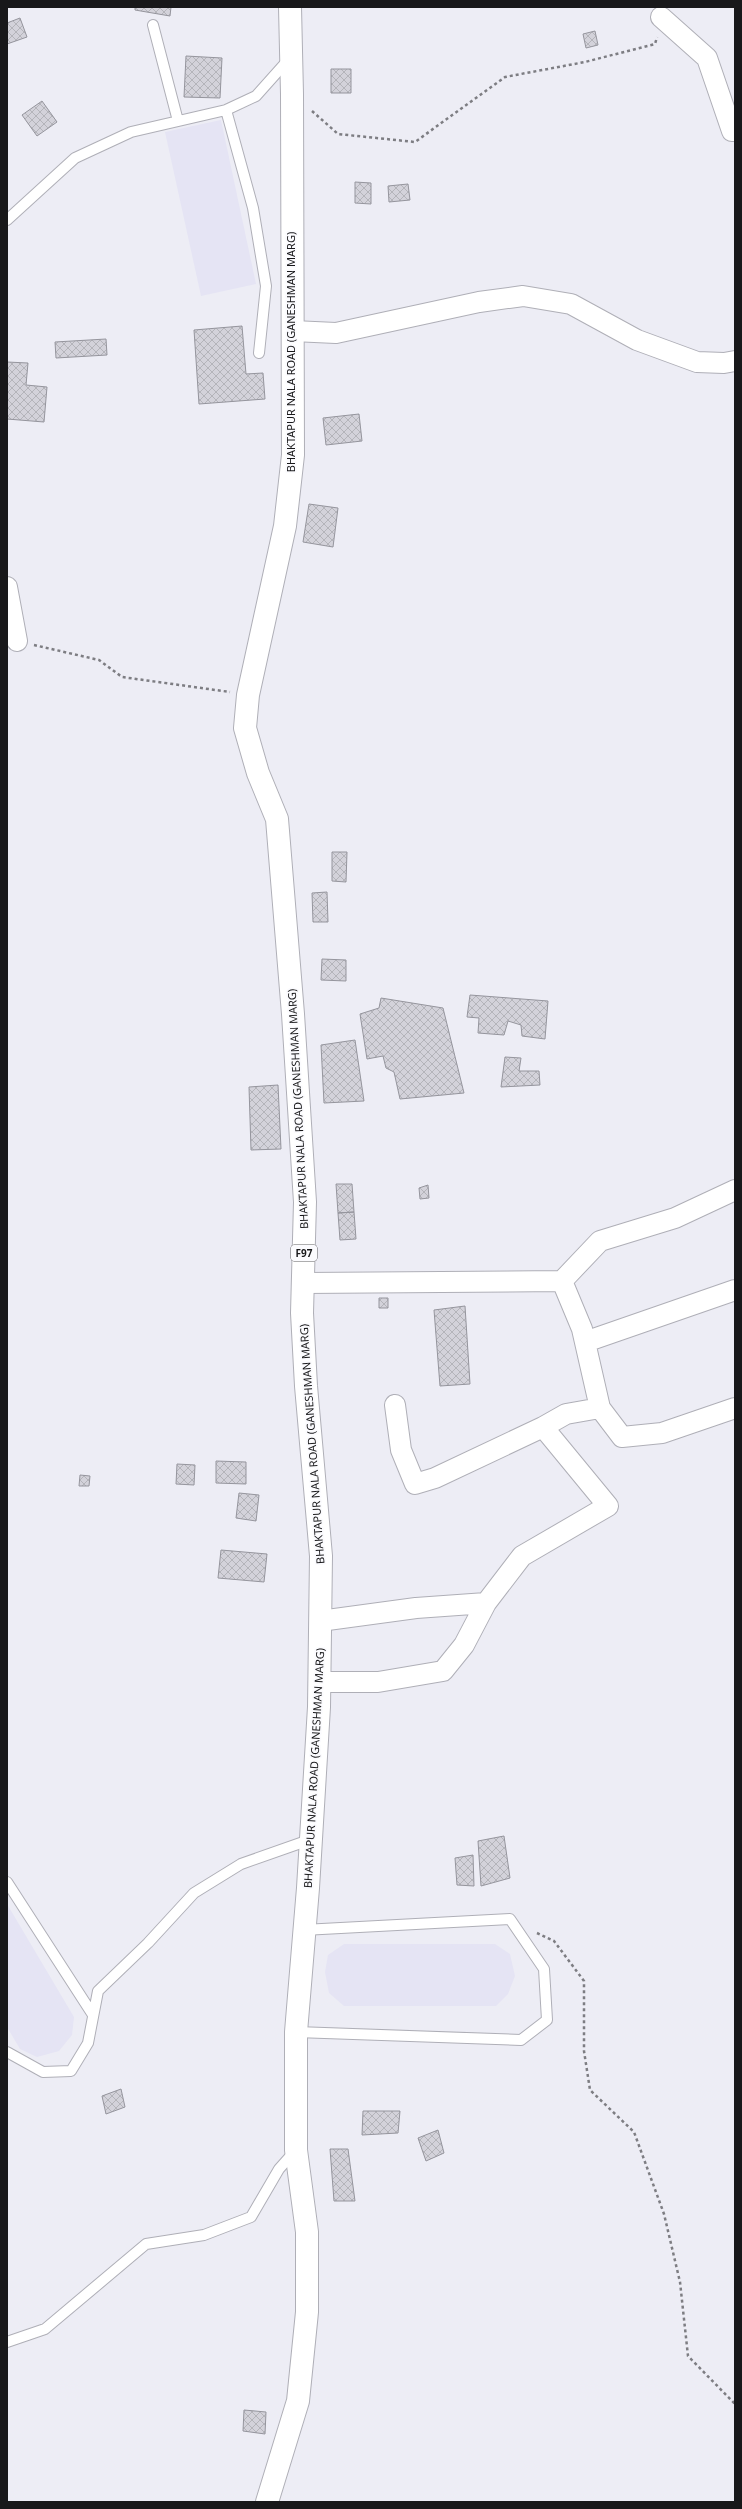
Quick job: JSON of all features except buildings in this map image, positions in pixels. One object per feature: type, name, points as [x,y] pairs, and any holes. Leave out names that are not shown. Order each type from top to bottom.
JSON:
[{"type":"main road","name":"BHAKTAPUR NALA ROAD (GANESHMAN MARG)","points":[[267,2502],[298,2401],[306,2312],[307,2232],[296,2150],[296,2032],[303,1930],[312,1839],[320,1682],[321,1556],[306,1386],[302,1313],[305,1202],[293,1014],[277,819],[258,773],[245,728],[248,695],[285,526],[293,455],[292,56],[290,7]]},
{"type":"street","points":[[661,17],[708,58],[732,131],[735,131]]},
{"type":"street","points":[[293,331],[336,333],[479,302],[523,296],[571,304],[637,340],[697,362],[724,363],[735,361]]},
{"type":"street","points":[[7,587],[9,610],[17,641]]},
{"type":"street","points":[[304,1283],[562,1281],[600,1241],[675,1218],[735,1190]]},
{"type":"street","points":[[562,1281],[582,1329],[600,1408],[622,1437],[662,1433],[735,1408]]},
{"type":"street","points":[[585,1342],[735,1290]]},
{"type":"street","points":[[395,1405],[401,1450],[415,1484],[435,1478],[543,1427],[566,1414],[600,1408]]},
{"type":"street","points":[[320,1682],[378,1682],[443,1671],[464,1645],[486,1603],[522,1556],[608,1506],[543,1427]]},
{"type":"street","points":[[320,1621],[416,1608],[486,1603]]},
{"type":"lane","points":[[153,25],[178,121]]},
{"type":"lane","points":[[7,220],[75,158],[131,132],[226,110],[256,96],[292,56]]},
{"type":"lane","points":[[226,110],[253,208],[266,286],[259,353]]},
{"type":"lane","points":[[7,2052],[43,2072],[71,2071],[88,2043],[98,1991],[148,1943],[194,1893],[241,1864],[312,1839]]},
{"type":"lane","points":[[7,1882],[93,2015]]},
{"type":"lane","points":[[296,2032],[521,2040],[547,2020],[544,1969],[510,1918],[303,1930]]},
{"type":"lane","points":[[7,2342],[45,2329],[146,2244],[204,2235],[251,2217],[279,2169],[296,2150]]},
{"type":"path","points":[[292,94],[338,134],[415,142],[505,77],[585,62],[655,44],[661,17]]},
{"type":"path","points":[[17,641],[99,660],[122,677],[187,684],[248,695]]},
{"type":"path","points":[[510,1918],[554,1942],[584,1981],[584,2051],[590,2090],[634,2132],[664,2214],[680,2282],[688,2356],[735,2404]]},
{"type":"shaded area","points":[[221,120],[256,284],[201,296],[165,132]]},
{"type":"shaded area","points":[[7,1904],[74,2017],[72,2035],[59,2051],[37,2057],[20,2049],[7,2027]]},
{"type":"shaded area","points":[[344,1944],[495,1944],[510,1954],[515,1976],[508,1994],[496,2006],[344,2006],[329,1993],[325,1972],[328,1955]]}]
